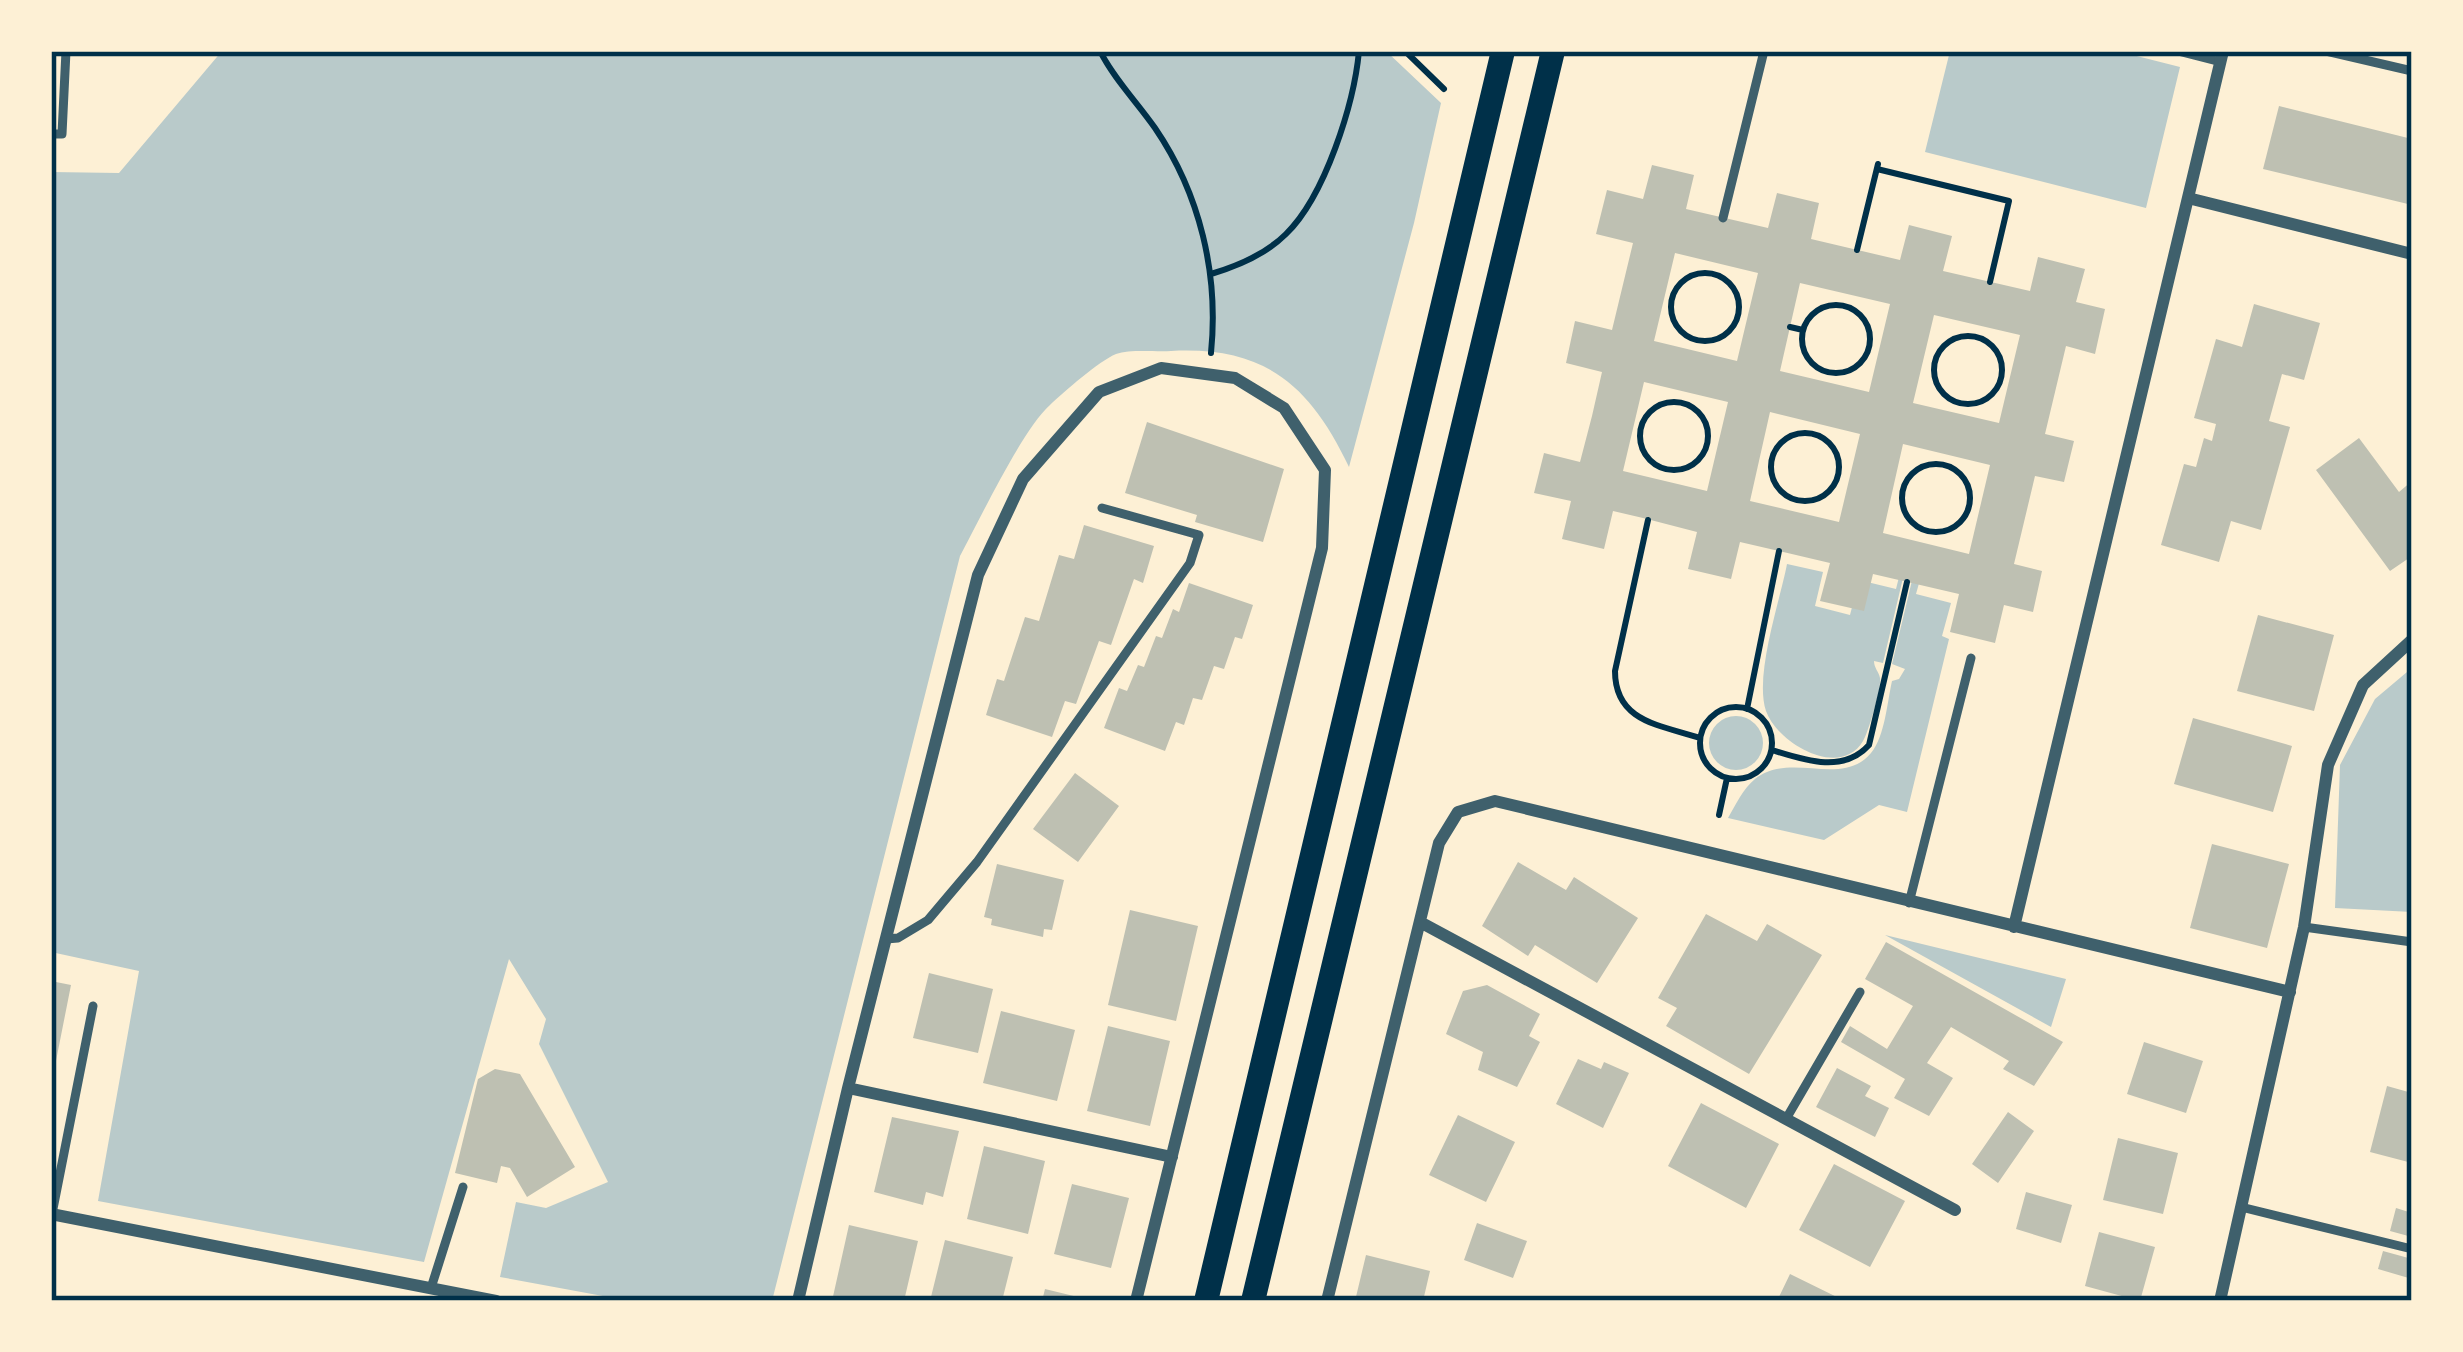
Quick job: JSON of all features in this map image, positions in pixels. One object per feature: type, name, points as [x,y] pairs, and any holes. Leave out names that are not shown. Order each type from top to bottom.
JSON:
[{"type":"main road","points":[[1205,1301],[1503,51]]},
{"type":"main road","points":[[1253,1301],[1552,51]]},
{"type":"street","points":[[2014,927],[2222,57]]},
{"type":"street","points":[[2188,198],[2412,254]]},
{"type":"street","points":[[798,1301],[978,575],[1023,479],[1099,392],[1161,368],[1234,378],[1284,408],[1325,470],[1322,548],[1136,1301]]},
{"type":"street","points":[[2220,1301],[2304,927],[2328,765],[2363,685],[2410,646]]},
{"type":"street","points":[[1328,1301],[1439,843],[1458,812],[1495,801],[2290,992]]},
{"type":"street","points":[[1420,922],[1955,1210]]},
{"type":"street","points":[[848,1088],[1172,1157]]},
{"type":"street","points":[[51,1214],[496,1301]]},
{"type":"lane","points":[[51,134],[62,134],[66,51]]},
{"type":"lane","points":[[1723,218],[1764,51]]},
{"type":"lane","points":[[2178,51],[2222,57]]},
{"type":"lane","points":[[2326,51],[2412,71]]},
{"type":"lane","points":[[886,939],[898,938],[928,920],[977,862],[1190,563],[1199,535],[1102,508]]},
{"type":"lane","points":[[1910,903],[1971,658]]},
{"type":"lane","points":[[2304,927],[2412,941]]},
{"type":"lane","points":[[1786,1119],[1861,992]]},
{"type":"lane","points":[[51,1214],[93,1006]]},
{"type":"lane","points":[[431,1288],[463,1187]]},
{"type":"lane","points":[[2241,1207],[2412,1249]]},
{"type":"path","points":[[1100,51],[1158,132],[1193,204],[1211,274],[1214,321],[1208,374]]},
{"type":"path","points":[[1211,274],[1243,264],[1288,233],[1327,172],[1356,80],[1359,51]]},
{"type":"path","points":[[1405,51],[1444,89]]},
{"type":"path","points":[[1857,250],[1877,167],[2009,201],[1990,282]]},
{"type":"path","points":[[1710,273],[1713,262]]},
{"type":"path","points":[[1710,273],[1721,276],[1736,292],[1743,316],[1718,339],[1695,345],[1673,320],[1668,298],[1690,276],[1710,273]]},
{"type":"path","points":[[1844,305],[1847,294]]},
{"type":"path","points":[[1844,305],[1868,325],[1875,347],[1860,365],[1827,377],[1804,352],[1803,330],[1823,307],[1844,305]]},
{"type":"path","points":[[1976,336],[1979,326]]},
{"type":"path","points":[[1790,327],[1803,330]]},
{"type":"path","points":[[1976,336],[1994,347],[2006,378],[1982,402],[1959,408],[1942,392],[1935,361],[1946,343],[1976,336]]},
{"type":"path","points":[[1923,358],[1935,361]]},
{"type":"path","points":[[1682,402],[1684,392]]},
{"type":"path","points":[[1682,402],[1701,413],[1713,445],[1687,468],[1659,466],[1642,449],[1637,427],[1652,409],[1682,402]]},
{"type":"path","points":[[1813,434],[1816,423]]},
{"type":"path","points":[[1813,434],[1837,454],[1839,475],[1829,493],[1820,498],[1811,502],[1791,499],[1776,487],[1772,459],[1783,441],[1813,434]]},
{"type":"path","points":[[1945,464],[1948,455]]},
{"type":"path","points":[[1760,456],[1772,459]]},
{"type":"path","points":[[1945,464],[1968,485],[1974,507],[1950,530],[1929,532],[1904,512],[1898,489],[1914,471],[1945,464]]},
{"type":"path","points":[[1656,479],[1659,466]]},
{"type":"path","points":[[1839,475],[1849,477]]},
{"type":"path","points":[[1789,511],[1791,499]]},
{"type":"path","points":[[1648,520],[1615,688],[1623,707],[1636,718],[1700,738]]},
{"type":"path","points":[[1916,541],[1919,528]]},
{"type":"path","points":[[1748,709],[1779,551]]},
{"type":"path","points":[[1772,750],[1832,763],[1859,756],[1869,745],[1906,582]]},
{"type":"path","points":[[1735,706],[1757,713],[1770,729],[1772,750],[1768,761],[1750,777],[1727,778],[1709,768],[1700,738],[1712,716],[1735,706]]},
{"type":"path","points":[[1718,815],[1727,778]]},
{"type":"shaded area","points":[[222,51],[1386,51],[1441,103],[1349,467],[1318,414],[1281,376],[1233,355],[1135,351],[1109,358],[1050,405],[1002,476],[960,556],[772,1301],[630,1301],[500,1277],[516,1202],[546,1208],[608,1182],[539,1044],[546,1019],[509,959],[424,1262],[98,1201],[139,971],[51,952],[51,172],[119,173]]},
{"type":"shaded area","points":[[1950,51],[2117,51],[2180,67],[2146,208],[1925,152]]},
{"type":"shaded area","points":[[1787,564],[1823,572],[1815,606],[1850,615],[1859,580],[1896,589],[1902,565],[1906,565],[1883,663],[1874,661],[1880,683],[1868,729],[1853,752],[1840,757],[1810,753],[1795,745],[1766,711],[1763,678]]},
{"type":"shaded area","points":[[1915,568],[1923,569],[1916,594],[1951,603],[1942,636],[1949,639],[1907,812],[1879,805],[1824,840],[1728,818],[1747,787],[1769,771],[1846,768],[1871,753],[1882,729],[1892,681],[1905,669],[1892,664]]},
{"type":"shaded area","points":[[2407,672],[2412,679],[2412,912],[2335,908],[2340,765],[2375,699]]},
{"type":"shaded area","points":[[1736,716],[1755,724],[1763,743],[1755,762],[1736,770],[1717,762],[1709,743],[1717,724]]},
{"type":"shaded area","points":[[1885,935],[2066,979],[2051,1027]]},
{"type":"building","points":[[2279,106],[2412,139],[2412,205],[2263,169]]},
{"type":"building","points":[[1652,165],[1694,175],[1686,209],[1768,228],[1777,193],[1819,203],[1811,239],[1900,260],[1909,225],[1952,236],[1943,271],[2030,291],[2038,257],[2085,269],[2076,302],[2105,309],[2095,354],[2066,346],[2045,434],[2074,441],[2064,482],[2035,476],[2014,564],[2042,571],[2033,612],[2004,605],[1995,643],[1950,632],[1959,594],[1873,574],[1864,611],[1820,601],[1830,563],[1740,542],[1731,579],[1688,569],[1697,532],[1643,518],[1613,511],[1604,549],[1562,539],[1571,501],[1534,493],[1544,453],[1580,462],[1592,416],[1602,372],[1566,363],[1575,321],[1612,330],[1633,243],[1596,234],[1607,190],[1643,199]],"holes":[[[1675,253],[1758,273],[1737,361],[1654,341]],[[1800,283],[1890,304],[1869,392],[1780,371]],[[1934,315],[2020,335],[1999,423],[1913,403]],[[1644,382],[1728,402],[1707,491],[1623,471]],[[1770,412],[1860,434],[1839,522],[1750,501]],[[1903,444],[1990,465],[1969,554],[1883,533]]]},
{"type":"building","points":[[2254,304],[2320,323],[2304,380],[2282,374],[2269,421],[2290,427],[2261,530],[2231,521],[2219,562],[2161,545],[2184,464],[2196,467],[2204,438],[2212,441],[2216,424],[2194,418],[2216,339],[2242,347]]},
{"type":"building","points":[[1147,422],[1284,469],[1263,542],[1195,522],[1197,515],[1125,493]]},
{"type":"building","points":[[2359,438],[2399,492],[2412,481],[2412,556],[2390,571],[2316,470]]},
{"type":"building","points":[[1084,525],[1154,546],[1143,583],[1134,579],[1111,645],[1099,641],[1076,704],[1065,701],[1052,737],[986,715],[997,679],[1004,681],[1025,617],[1039,621],[1059,555],[1074,559]]},
{"type":"building","points":[[1189,583],[1253,605],[1242,639],[1235,637],[1224,669],[1214,666],[1202,700],[1193,698],[1184,725],[1176,722],[1165,751],[1104,728],[1119,688],[1127,691],[1138,665],[1144,667],[1173,609],[1179,612]]},
{"type":"building","points":[[2258,615],[2334,635],[2314,711],[2237,691]]},
{"type":"building","points":[[2193,718],[2292,746],[2273,812],[2174,784]]},
{"type":"building","points":[[1075,773],[1119,806],[1078,862],[1033,829]]},
{"type":"building","points":[[2212,844],[2289,864],[2267,948],[2190,928]]},
{"type":"building","points":[[1518,862],[1566,890],[1574,877],[1638,918],[1597,983],[1535,945],[1528,956],[1482,926]]},
{"type":"building","points":[[997,864],[1064,880],[1052,930],[1044,929],[1043,937],[991,925],[992,919],[984,917]]},
{"type":"building","points":[[1130,910],[1198,926],[1176,1021],[1108,1005]]},
{"type":"building","points":[[1706,914],[1757,941],[1767,924],[1822,955],[1749,1074],[1666,1026],[1677,1008],[1658,998]]},
{"type":"building","points":[[1886,942],[2063,1042],[2034,1086],[2003,1069],[2009,1061],[1951,1027],[1927,1063],[1953,1078],[1929,1116],[1894,1098],[1905,1079],[1841,1042],[1850,1026],[1887,1049],[1913,1006],[1865,979]]},
{"type":"building","points":[[929,973],[993,989],[978,1053],[913,1038]]},
{"type":"building","points":[[51,981],[71,985],[53,1076],[51,1076]]},
{"type":"building","points":[[1487,985],[1540,1014],[1529,1036],[1540,1042],[1517,1087],[1478,1070],[1483,1052],[1446,1034],[1463,991]]},
{"type":"building","points":[[1001,1011],[1075,1030],[1057,1101],[983,1083]]},
{"type":"building","points":[[1108,1026],[1170,1041],[1150,1126],[1087,1111]]},
{"type":"building","points":[[2144,1042],[2203,1061],[2186,1113],[2127,1094]]},
{"type":"building","points":[[1578,1059],[1601,1069],[1604,1062],[1629,1073],[1603,1128],[1556,1104]]},
{"type":"building","points":[[1837,1068],[1871,1086],[1865,1096],[1889,1108],[1875,1137],[1816,1107]]},
{"type":"building","points":[[495,1069],[520,1074],[575,1167],[527,1197],[510,1168],[501,1166],[497,1183],[455,1173],[478,1079]]},
{"type":"building","points":[[2387,1086],[2412,1093],[2412,1163],[2370,1152]]},
{"type":"building","points":[[1701,1103],[1779,1144],[1746,1208],[1668,1166]]},
{"type":"building","points":[[2008,1112],[2034,1131],[1998,1183],[1972,1164]]},
{"type":"building","points":[[1458,1115],[1515,1142],[1486,1202],[1429,1175]]},
{"type":"building","points":[[892,1117],[959,1131],[943,1197],[926,1192],[923,1205],[874,1192]]},
{"type":"building","points":[[2118,1138],[2178,1153],[2163,1214],[2103,1200]]},
{"type":"building","points":[[984,1146],[1045,1161],[1028,1234],[967,1219]]},
{"type":"building","points":[[1834,1164],[1905,1201],[1870,1267],[1799,1230]]},
{"type":"building","points":[[1072,1184],[1129,1198],[1111,1268],[1054,1254]]},
{"type":"building","points":[[2026,1192],[2072,1205],[2061,1243],[2016,1229]]},
{"type":"building","points":[[2396,1208],[2412,1213],[2412,1237],[2390,1231]]},
{"type":"building","points":[[1477,1223],[1527,1241],[1513,1278],[1464,1260]]},
{"type":"building","points":[[849,1225],[918,1241],[904,1301],[832,1301]]},
{"type":"building","points":[[2099,1232],[2155,1247],[2140,1301],[2085,1286]]},
{"type":"building","points":[[945,1240],[1013,1257],[1002,1301],[930,1301]]},
{"type":"building","points":[[2383,1251],[2412,1259],[2412,1279],[2378,1269]]},
{"type":"building","points":[[1366,1255],[1430,1271],[1423,1301],[1355,1301]]},
{"type":"building","points":[[1790,1274],[1845,1301],[1777,1301]]},
{"type":"building","points":[[1045,1289],[1086,1299],[1086,1301],[1042,1301]]}]
